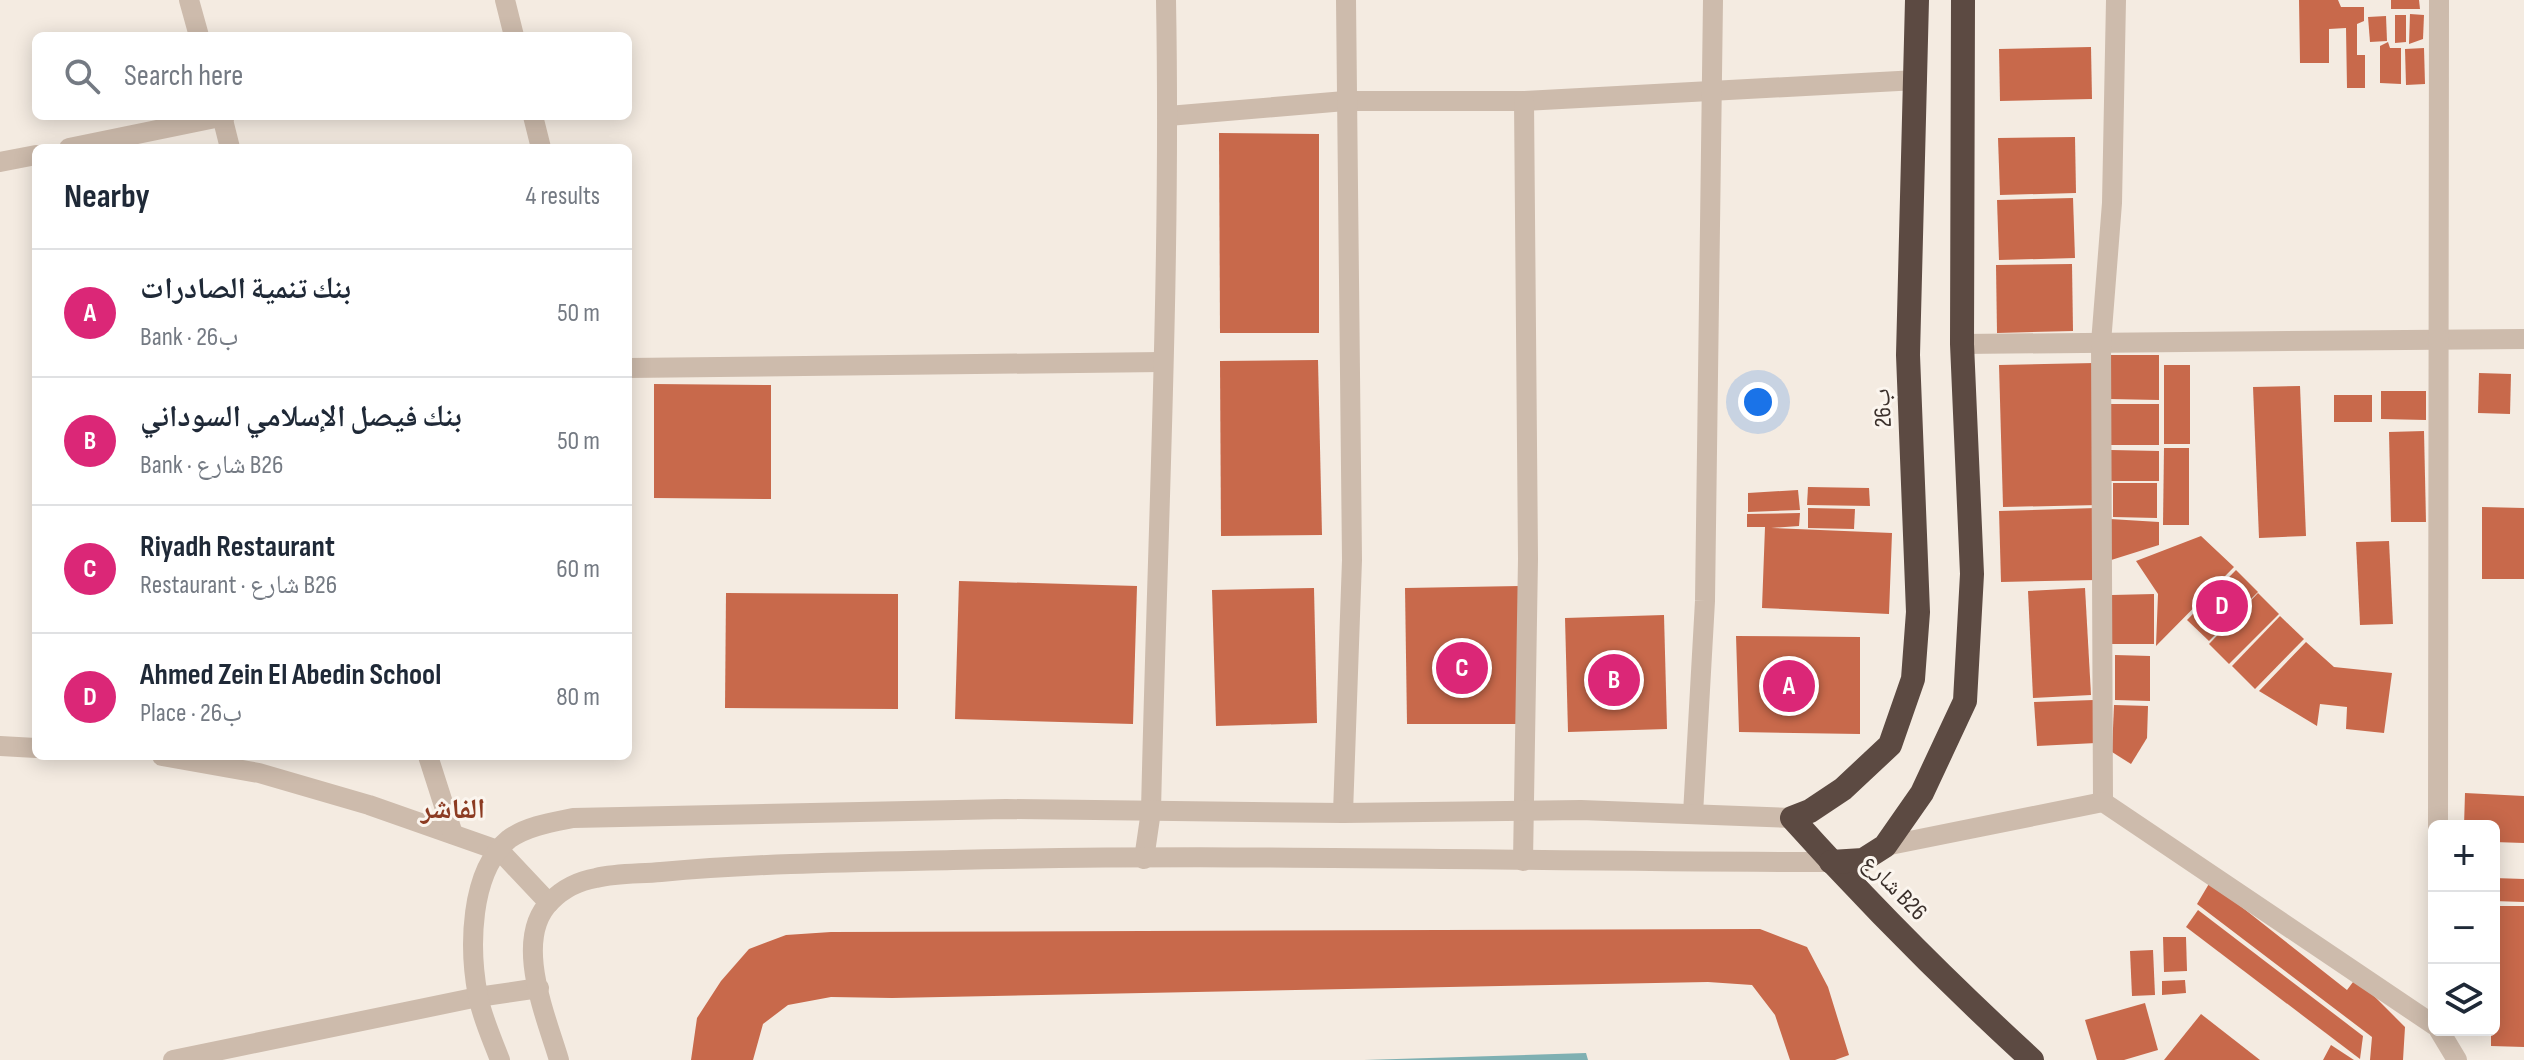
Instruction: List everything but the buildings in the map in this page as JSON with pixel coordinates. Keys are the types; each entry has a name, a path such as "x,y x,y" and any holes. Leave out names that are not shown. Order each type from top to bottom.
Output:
{"highway":[{"name":"26ب","path":"1792,818 1810,811 1843,789 1890,745 1913,679 1918,612 1908,355 1917,0"},
{"path":"1831,862 1863,860 1885,846 1922,793 1965,701 1972,574 1962,344 1963,0"},
{"name":"شارع B26","path":"1792,818 1961,994 2032,1060"}],"street":[{"path":"189,0 198,32"},
{"path":"505,0 513,32"},
{"path":"1144,859 1151,811 1168,116 1166,0"},
{"path":"1343,813 1352,560 1346,0"},
{"path":"1693,814 1706,571 1713,0"},
{"path":"2103,802 2101,343 2112,203 2116,0"},
{"path":"2438,820 2439,0"},
{"path":"1168,116 1345,101 1524,101 1917,80"},
{"path":"1523,861 1528,543 1524,101"},
{"path":"88,144 204,120"},
{"path":"224,120 229,144"},
{"path":"534,120 540,144"},
{"path":"0,162 32,156"},
{"path":"1962,344 2524,339"},
{"path":"632,368 1162,362"},
{"path":"0,746 32,748"},
{"path":"185,760 259,773 369,805 500,851 549,903"},
{"path":"429,760 453,834"},
{"path":"1885,846 2103,802 2428,1021"},
{"path":"500,1060 478,997 473,934 483,872 510,839 541,825 586,817 679,818 1006,809 1343,813 1526,810 1792,818"},
{"path":"559,1060 533,962 532,935 549,903 571,885 594,878 726,865 979,859 1831,862"},
{"path":"173,1060 478,997 539,988"},
{"path":"2443,1036 2457,1060"}],"water":[{"path":"1586,1053 1588,1060 1364,1060"}],"place":[{"name":"Ahmed Zein El Abedin School","path":"2222,606"},
{"name":"Riyadh Restaurant","path":"1462,668"},
{"name":"بنك فيصل الإسلامي السوداني","path":"1614,680"},
{"name":"بنك تنمية الصادرات","path":"1789,686"}],"district":[{"name":"الفاشر","path":"453,808"}]}
